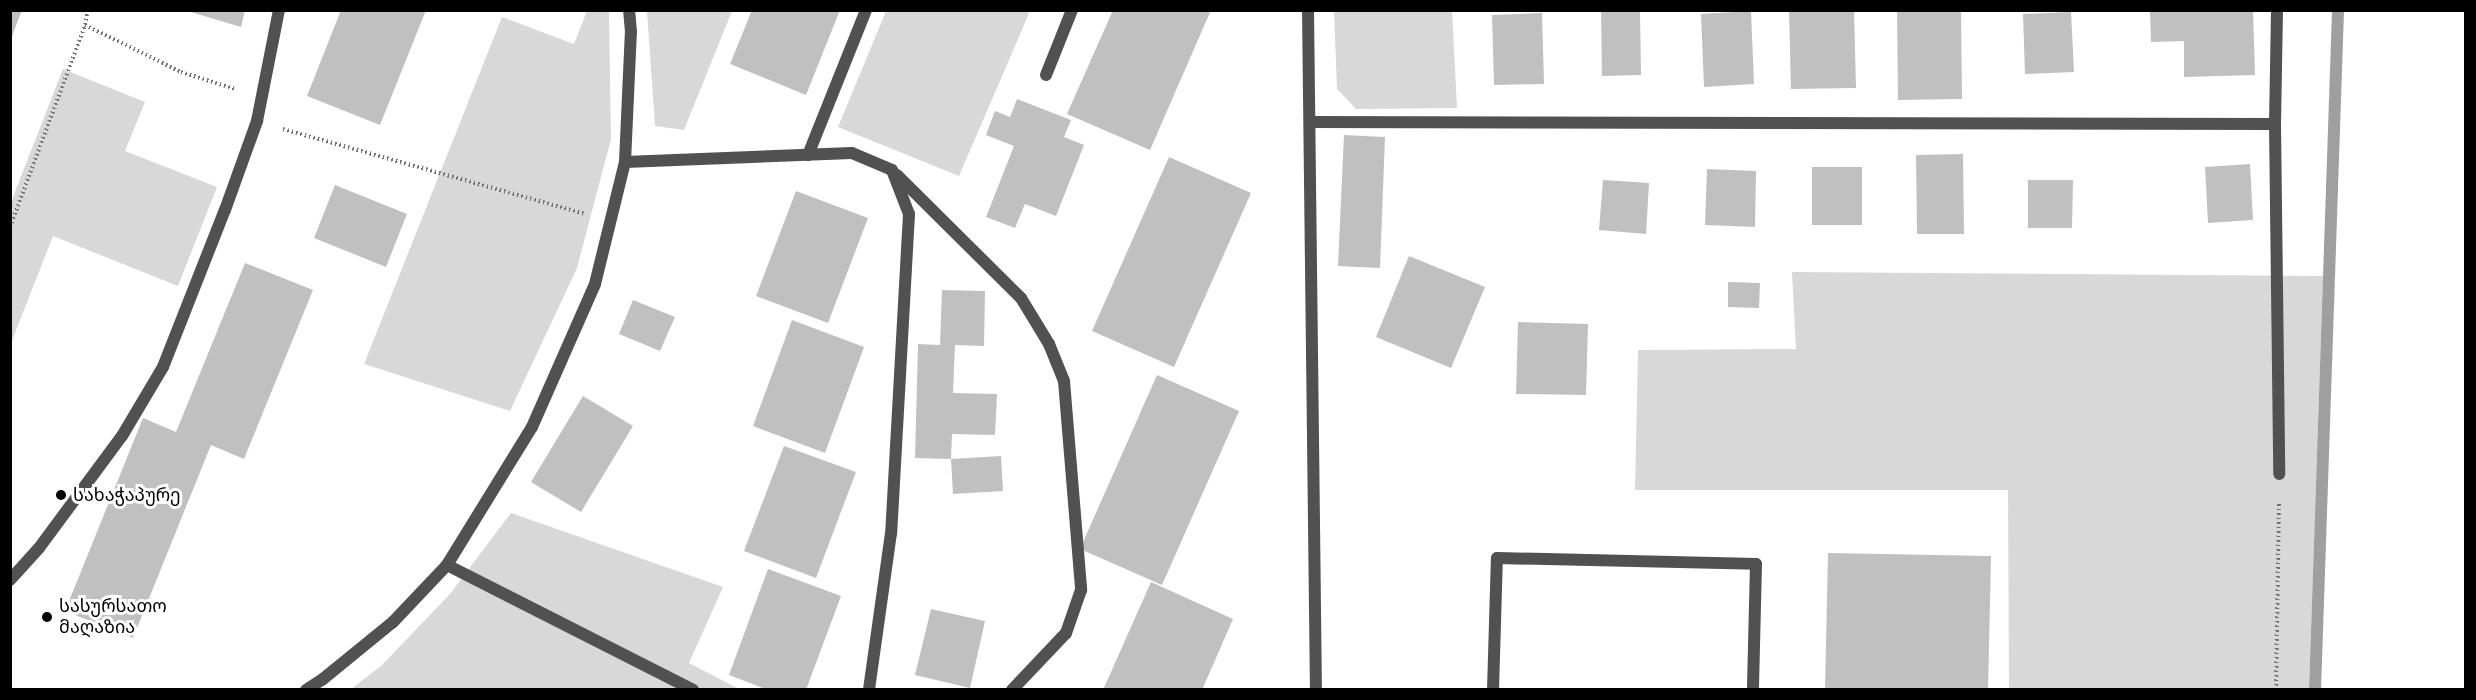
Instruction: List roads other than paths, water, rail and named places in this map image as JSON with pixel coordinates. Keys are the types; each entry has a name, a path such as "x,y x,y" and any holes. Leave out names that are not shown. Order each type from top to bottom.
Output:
{"street":[{"path":"10,580 39,548 122,436 163,367 225,210 257,121 279,10"},
{"path":"306,690 323,679 393,622 447,565 532,427 595,284 625,162 631,32 629,10"},
{"path":"808,155 866,10"},
{"path":"1046,75 1072,10"},
{"path":"1308,10 1316,690"},
{"path":"2277,10 2275,124 2279,474"},
{"path":"1311,122 2275,124"},
{"path":"625,162 852,153 892,171 1021,298 1049,344 1064,381 1081,590 1066,633 1012,690"},
{"path":"869,690 891,533 909,214 892,171"},
{"path":"1493,690 1497,558 1756,564 1753,690"},
{"path":"447,565 695,689"}],"waterway":[{"path":"2315,690 2338,10"}],"place":[{"name":"სახაჭაპურე","path":"61,495"},
{"name":"სასურსათო მაღაზია","path":"47,617"}]}
